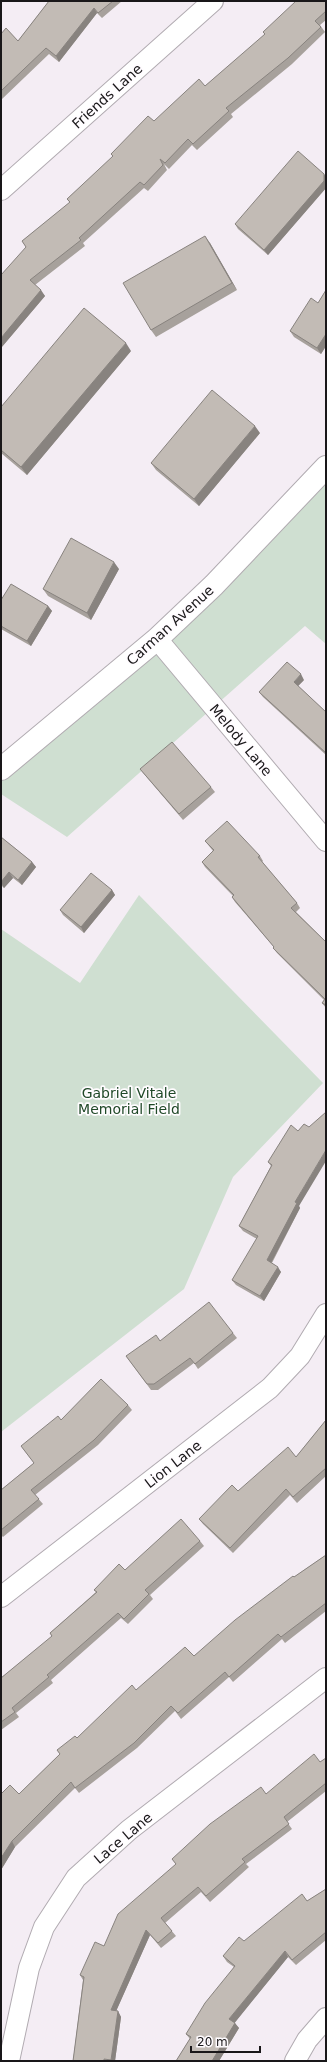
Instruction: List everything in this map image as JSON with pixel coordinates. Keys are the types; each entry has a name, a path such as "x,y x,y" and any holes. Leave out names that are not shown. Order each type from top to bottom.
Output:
{"main road":[{"name":"Carman Avenue","path":"1,769 157,639 214,585 326,467"}],"street":[{"name":"Friends Lane","path":"1,190 213,1"},
{"name":"Melody Lane","path":"157,639 326,841"},
{"name":"Lion Lane","path":"1,1597 270,1388 300,1356 326,1314"},
{"name":"Lace Lane","path":"10,2061 29,1968 34,1954 44,1927 76,1878 129,1830 326,1678"},
{"path":"295,2061 307,2040 326,2018"}],"green space":[{"path":"326,470 326,644 305,626 67,837 1,794 1,774"},
{"name":"Gabriel Vitale Memorial Field","path":"139,895 323,1083 233,1177 184,1289 1,1432 1,929 80,983"}],"building":[{"path":"49,1 113,1 98,13 94,8 56,56 46,48 1,91 1,34 6,28 18,41"},
{"path":"296,1 326,1 326,11 315,21 321,27 288,58 226,108 229,111 193,144 188,139 165,163 160,159 163,165 144,185 140,182 79,238 81,240 30,280 41,290 1,338 1,275 26,247 22,241 70,202 67,199 113,156 111,154 148,116 154,121 199,79 205,86 265,34 263,32"},
{"path":"298,151 324,174 324,181 264,250 235,224"},
{"path":"205,236 232,283 151,330 123,283"},
{"path":"326,290 326,334 317,348 290,331 311,298 318,303"},
{"path":"84,308 126,343 21,467 1,450 1,407"},
{"path":"212,390 255,426 194,499 151,463"},
{"path":"71,538 114,562 87,613 43,589"},
{"path":"11,584 48,606 27,641 1,626 1,600"},
{"path":"287,662 301,674 294,682 326,712 326,753 259,692"},
{"path":"172,742 211,787 179,814 140,769"},
{"path":"227,821 260,856 258,857 297,903 291,908 326,942 326,1005 322,1003 325,999 273,948 274,947 232,897 234,895 202,862 214,850 205,841"},
{"path":"1,837 32,862 18,880 9,872 1,882"},
{"path":"91,873 112,890 81,927 60,910"},
{"path":"326,1112 326,1150 295,1202 297,1203 267,1260 278,1267 260,1296 232,1280 258,1236 239,1226 272,1165 268,1162 291,1125 298,1131 304,1124 309,1127"},
{"path":"209,1302 233,1333 195,1364 190,1358 154,1384 147,1384 126,1356 156,1335 160,1341"},
{"path":"101,1379 128,1405 94,1440 31,1490 39,1499 1,1530 1,1490 34,1463 21,1446 58,1416 61,1420"},
{"path":"326,1420 326,1468 293,1497 286,1489 230,1548 199,1519 232,1485 238,1491 288,1447 296,1457"},
{"path":"181,1519 200,1541 145,1590 149,1594 124,1619 118,1613 47,1675 49,1677 12,1708 15,1712 1,1722 1,1678 52,1636 50,1633 97,1592 94,1590 119,1564 125,1570"},
{"path":"326,1555 326,1603 281,1637 278,1634 229,1677 225,1672 178,1713 171,1706 134,1743 75,1788 71,1782 12,1841 1,1858 1,1794 10,1785 19,1794 60,1754 57,1750 75,1736 77,1738 132,1685 136,1690 185,1647 194,1656 235,1620 293,1576 294,1577"},
{"path":"314,1754 320,1762 326,1758 326,1783 284,1817 289,1824 242,1859 245,1862 206,1896 198,1887 161,1918 172,1931 158,1943 146,1930 111,2010 118,2011 111,2060 73,2061 84,1977 80,1975 95,1942 104,1946 118,1914 176,1864 172,1859 210,1824 261,1787 266,1794"},
{"path":"326,1889 326,1932 292,1960 285,1951 229,2019 235,2023 212,2061 176,2061 191,2037 186,2034 205,2003 235,1966 223,1956 239,1937 244,1941 302,1894 307,1901"}]}
